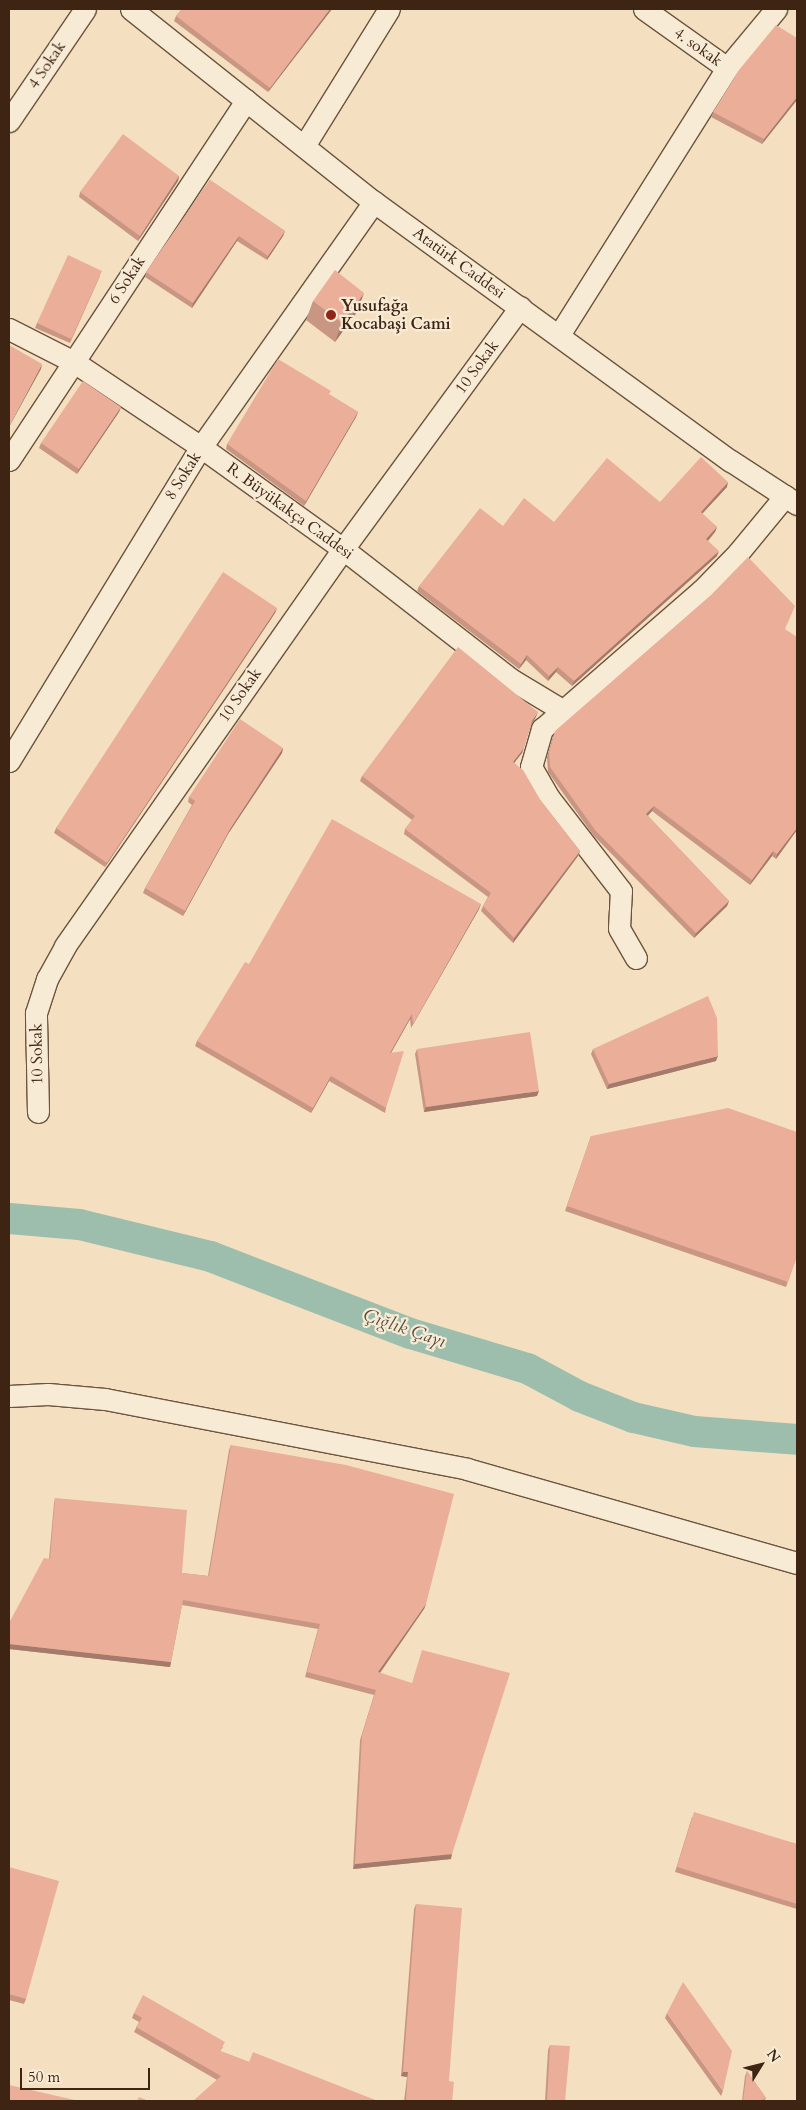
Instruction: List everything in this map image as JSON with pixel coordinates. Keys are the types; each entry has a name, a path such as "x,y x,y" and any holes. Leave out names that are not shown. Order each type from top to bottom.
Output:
{"street":[{"name":"4 Sokak","path":"9,120 85,9"},
{"name":"Atatürk Caddesi","path":"130,9 374,202 731,461 791,500"},
{"path":"304,146 389,9"},
{"name":"4. sokak","path":"644,9 727,68"},
{"path":"559,336 727,68 776,9"},
{"name":"6 Sokak","path":"9,460 246,100"},
{"name":"8 Sokak","path":"9,761 201,447 374,202"},
{"name":"10 Sokak","path":"38,1112 36,1013 47,979 65,946 343,549 520,307"},
{"name":"R. Büyükakça Caddesi","path":"9,328 74,362 201,447 343,549 512,680 562,710"},
{"path":"636,958 619,928 621,891 549,798 531,767 542,729 701,591 791,500"},
{"path":"9,1396 48,1394 105,1399 467,1469 797,1563"}],"building":[{"path":"182,9 330,9 270,88 176,16"},
{"path":"776,25 797,38 797,97 764,139 713,112 739,70"},
{"path":"123,134 179,176 140,236 80,192"},
{"path":"210,180 285,231 268,256 239,236 193,303 146,272"},
{"path":"68,255 102,271 71,339 37,323"},
{"path":"335,270 364,293 342,323 313,301"},
{"path":"9,345 42,364 9,426"},
{"path":"278,359 331,391 329,394 358,412 306,501 227,444"},
{"path":"83,381 121,407 79,469 41,443"},
{"path":"701,457 728,482 701,512 717,527 706,539 719,551 574,681 558,667 549,676 527,655 521,664 419,586 480,508 503,526 524,498 554,522 607,458 660,502"},
{"path":"748,557 795,606 785,629 797,637 797,828 777,854 773,851 752,880 654,806 646,814 729,901 696,933 595,830 550,767 549,752 555,731 711,595"},
{"path":"223,572 277,608 107,863 56,828"},
{"path":"458,647 538,712 532,721 524,748 513,762 523,770 541,801 580,851 514,938 483,906 491,893 405,829 415,816 362,776"},
{"path":"240,719 283,748 230,829 185,911 145,888 195,801 189,797"},
{"path":"332,819 481,904 413,1024 412,1014 390,1053 404,1051 386,1108 331,1076 313,1108 197,1041 245,962 249,964"},
{"path":"708,996 717,1018 718,1056 609,1084 593,1049"},
{"path":"530,1032 539,1091 426,1107 417,1049"},
{"path":"728,1108 797,1132 797,1256 788,1282 567,1206 591,1136"},
{"path":"231,1445 346,1465 454,1494 426,1604 378,1672 412,1683 422,1650 510,1673 452,1854 355,1864 362,1735 376,1690 307,1672 320,1624 183,1600 171,1662 9,1644 9,1623 44,1558 50,1559 55,1498 187,1510 182,1573 209,1576"},
{"path":"694,1812 797,1844 797,1904 677,1867"},
{"path":"9,1867 59,1881 26,1999 9,1994"},
{"path":"416,1904 462,1908 449,2081 454,2082 452,2101 406,2101 408,2072 403,2072"},
{"path":"683,1982 732,2051 723,2091 667,2013"},
{"path":"143,1995 225,2042 220,2051 249,2062 253,2052 378,2101 193,2101 221,2076 136,2027 142,2018 134,2013"},
{"path":"550,2045 570,2046 565,2101 547,2101"},
{"path":"747,2071 766,2098 760,2101 743,2101"},
{"path":"9,2085 79,2101 9,2101"},
{"path":"139,2097 149,2101 137,2101"}],"waterway":[{"name":"Çığlık Çayı","path":"9,1218 79,1224 210,1256 410,1333 527,1368 579,1396 633,1417 694,1431 797,1439"}],"place":[{"name":"Yusufağa Kocabaşi Cami","path":"331,315"}]}
